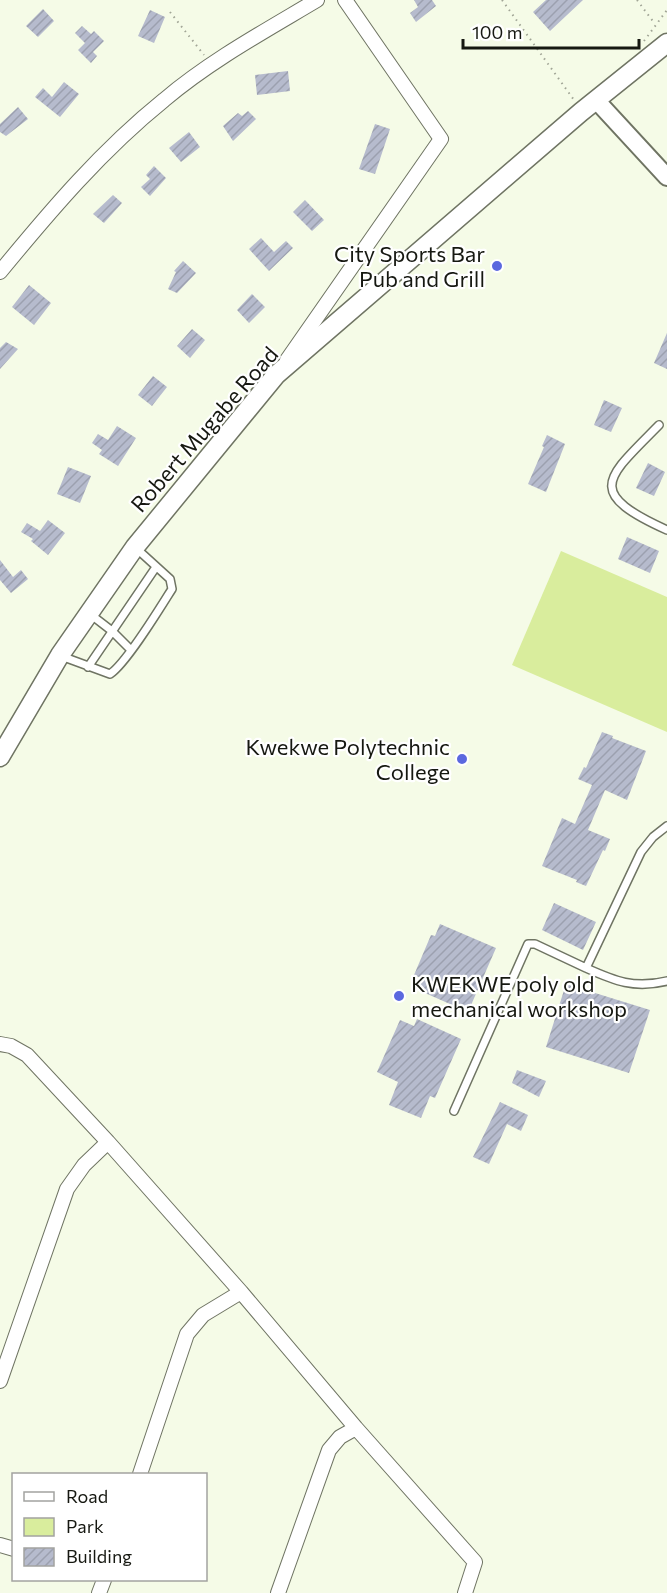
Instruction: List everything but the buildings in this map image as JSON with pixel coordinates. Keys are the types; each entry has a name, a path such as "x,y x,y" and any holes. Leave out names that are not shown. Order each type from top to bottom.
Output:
{"main road":[{"name":"Robert Mugabe Road","path":"0,757 60,655 135,547 276,375 581,112 667,43"}],"street":[{"path":"0,272 42,221 115,142 165,99 212,64 317,0"},
{"path":"276,375 441,139 345,0"},
{"path":"596,100 667,177"},
{"path":"0,1044 10,1046 27,1055 108,1142 475,1562 465,1593"},
{"path":"0,1381 67,1189 84,1165 108,1142"},
{"path":"140,1473 187,1334 202,1315 241,1292"},
{"path":"278,1593 329,1450 340,1437 356,1428"}],"lane":[{"path":"659,425 620,465 613,475 610,486 628,511 667,530"},
{"path":"60,655 110,674 116,671 131,650 172,589 170,579 135,547"},
{"path":"88,666 156,567"},
{"path":"88,613 112,631 131,650"},
{"path":"586,968 641,852 653,837 667,826"},
{"path":"454,1111 528,944 535,944 615,981 635,985 652,985 667,981"}],"path":[{"path":"502,0 581,112"},
{"path":"637,0 656,25"},
{"path":"170,12 212,64"}],"green space":[{"path":"561,551 667,597 667,732 512,665"}],"place":[{"name":"City Sports Bar Pub and Grill","path":"497,266"},
{"name":"Kwekwe Polytechnic College","path":"462,759"},
{"name":"KWEKWE poly old mechanical workshop","path":"399,996"}]}
